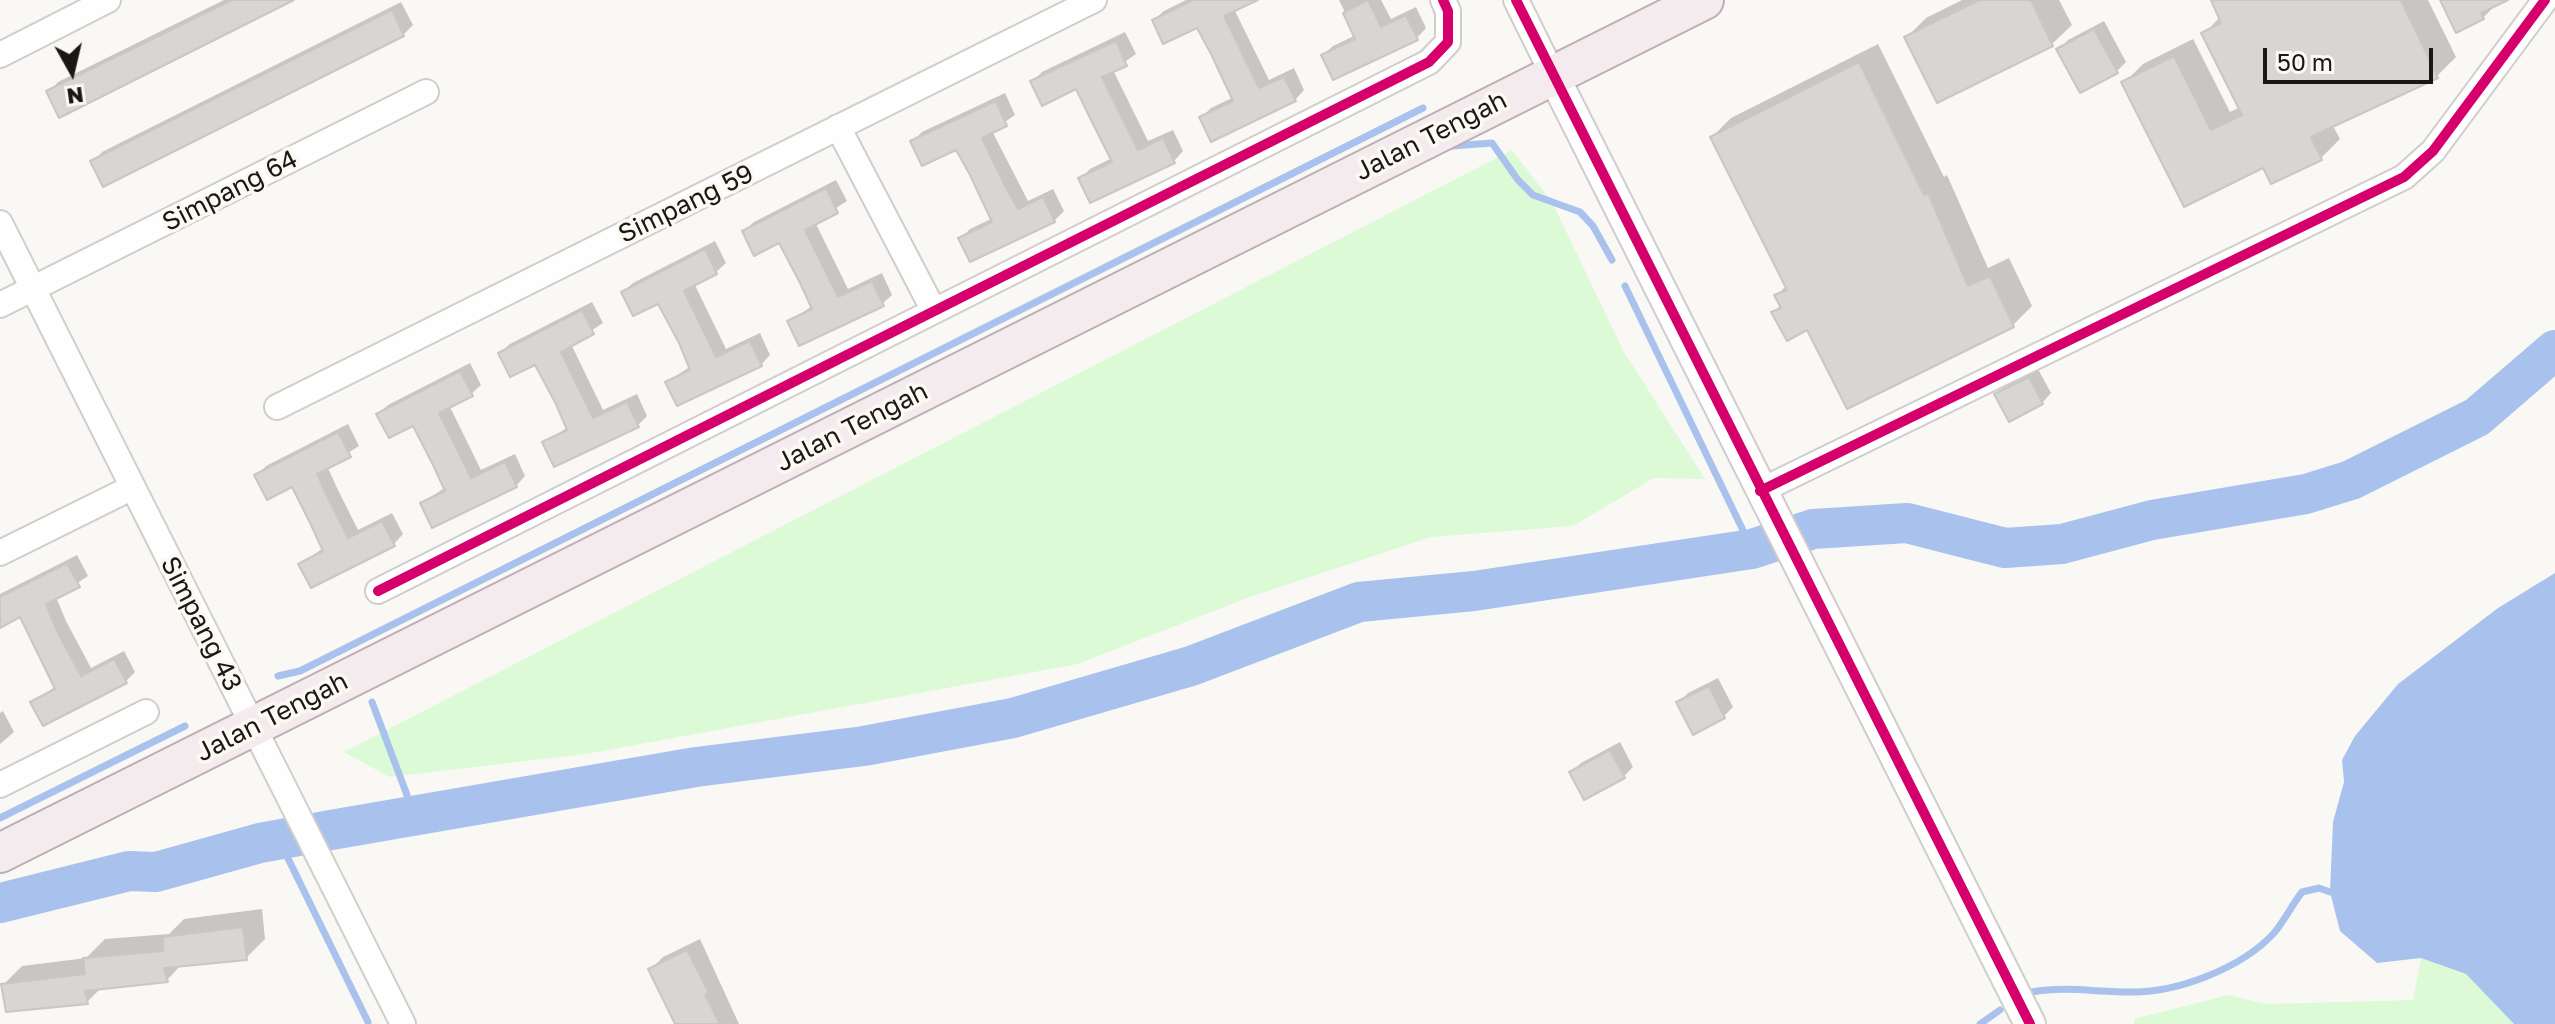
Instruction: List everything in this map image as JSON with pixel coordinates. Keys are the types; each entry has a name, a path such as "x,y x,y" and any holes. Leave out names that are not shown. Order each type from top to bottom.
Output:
{"main road":[{"name":"Jalan Tengah","path":"0,853 1704,0"}],"street":[{"path":"0,55 108,0"},
{"name":"Simpang 59","path":"277,407 1094,0"},
{"path":"378,591 1429,62 1448,42 1448,11 1443,0"},
{"path":"1516,0 2030,1024"},
{"path":"1766,503 2404,177 2433,151 2545,0"},
{"name":"Simpang 64","path":"0,305 426,92"},
{"path":"838,127 934,311"},
{"name":"Simpang 43","path":"0,223 403,1024"},
{"path":"0,553 133,487"},
{"path":"0,785 146,712"}],"green space":[{"path":"1512,150 1552,202 1624,352 1705,479 1654,478 1573,526 1431,537 1247,598 1078,664 586,754 389,777 344,752"},
{"path":"2421,958 2466,974 2514,1024 2134,1024 2134,1019 2228,995 2267,1004 2413,1000"}],"water":[{"path":"2555,573 2555,1024 2514,1024 2466,974 2421,958 2377,963 2340,931 2330,892 2333,822 2344,782 2342,760 2355,736 2398,684 2498,608"}],"building":[{"path":"232,0 294,0 59,118 46,91"},
{"path":"1193,0 1258,0 1224,16 1259,88 1284,77 1296,101 1211,142 1199,117 1233,101 1211,54 1197,28 1163,44 1152,20"},
{"path":"1368,0 1381,27 1406,15 1418,40 1333,80 1321,55 1355,39 1343,13"},
{"path":"1979,0 2031,0 2053,46 1937,103 1904,37"},
{"path":"2211,0 2401,0 2438,78 2311,137 2322,160 2271,184 2263,168 2184,207 2121,82 2174,56 2211,130 2242,115 2201,33 2221,23"},
{"path":"2440,0 2508,0 2481,13 2484,19 2456,33"},
{"path":"392,10 404,36 103,187 90,161"},
{"path":"2094,29 2118,73 2080,93 2056,49"},
{"path":"1116,41 1127,66 1102,77 1138,150 1163,138 1175,163 1090,203 1078,178 1112,162 1076,89 1042,106 1030,81"},
{"path":"1859,62 1924,195 1928,193 1968,286 1990,276 2014,327 1847,409 1807,330 1787,341 1771,312 1781,308 1774,295 1787,290 1710,137"},
{"path":"996,101 1007,126 982,138 1004,184 1018,209 1043,197 1055,222 970,262 958,238 992,222 970,175 956,150 922,166 910,141"},
{"path":"826,188 838,213 805,230 838,297 872,281 884,306 799,346 787,321 812,309 800,283 779,243 754,256 742,231"},
{"path":"705,249 717,274 684,291 716,357 750,341 762,366 677,406 665,382 690,370 679,343 658,304 633,316 621,292"},
{"path":"582,310 594,334 561,352 573,377 593,418 627,402 639,427 554,467 542,442 567,430 556,404 535,365 510,377 498,353"},
{"path":"460,371 473,396 439,413 471,478 505,462 517,487 432,528 420,503 445,491 433,465 413,426 389,438 376,414"},
{"path":"2029,377 2043,404 2009,422 1994,394"},
{"path":"338,432 351,457 317,474 348,538 382,521 395,546 311,588 298,564 323,551 292,487 267,500 254,475"},
{"path":"67,563 80,587 46,604 57,631 81,676 114,659 127,683 43,726 30,702 55,689 20,617 0,628 0,597"},
{"path":"1709,686 1725,718 1693,735 1676,702"},
{"path":"1610,750 1625,778 1584,800 1569,772"},
{"path":"243,927 247,960 164,968 168,982 85,991 88,1004 6,1012 1,984 85,974 83,958 163,951 163,937"},
{"path":"687,950 709,993 705,995 720,1024 675,1024 648,969"}],"waterway":[{"path":"278,676 300,671 1423,108"},
{"path":"1452,146 1492,143 1518,180 1533,195 1580,212 1593,226 1612,260"},
{"path":"1625,286 1752,549"},
{"path":"0,903 129,871 156,872 260,843 331,830 696,767 864,746 1013,718 1191,666 1359,602 1474,591 1752,549 1813,529 1907,523 2005,548 2062,544 2152,520 2306,494 2351,480 2477,417 2555,350"},
{"path":"372,702 407,795 410,818"},
{"path":"0,818 185,726"},
{"path":"279,840 368,1022"},
{"path":"2032,992 2069,989 2148,991 2188,983 2227,967 2261,946 2278,928 2302,892 2319,888 2330,892"},
{"path":"1980,1024 2000,1010"}],"cycle path":[{"path":"378,591 1429,62 1448,42 1448,11 1443,0"},
{"path":"1516,0 2030,1024"},
{"path":"1760,491 2404,177 2433,151 2545,0"}]}
